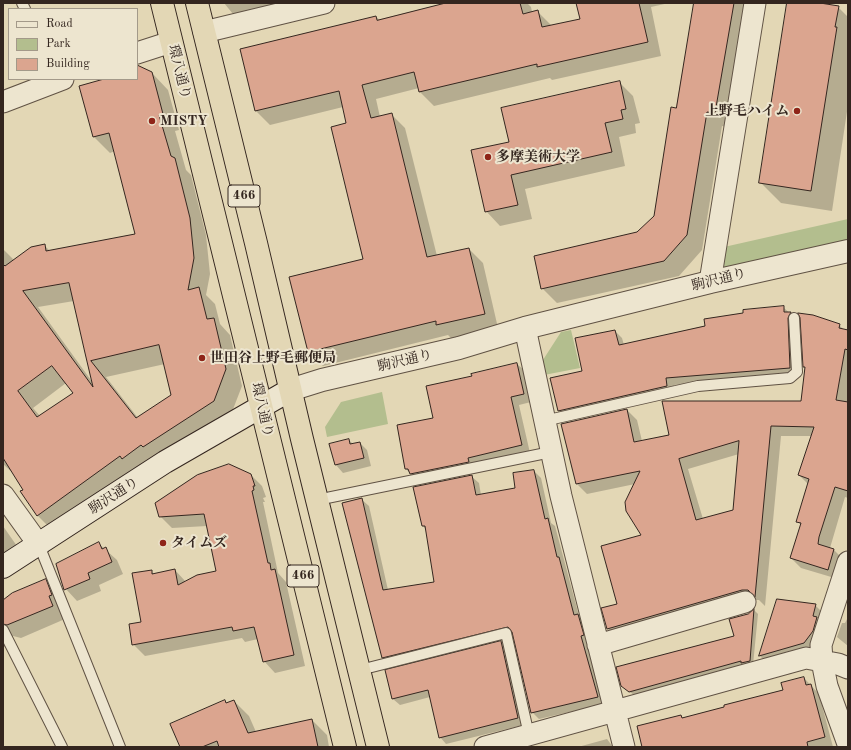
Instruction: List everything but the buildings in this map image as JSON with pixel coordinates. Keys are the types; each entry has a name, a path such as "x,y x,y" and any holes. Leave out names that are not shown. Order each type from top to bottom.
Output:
{"highway":[{"name":"環八通り","path":"162,3 345,747"},
{"name":"466","path":"197,3 378,747"}],"street":[{"path":"204,32 324,3"},
{"path":"710,282 755,3"},
{"path":"138,53 171,42"},
{"path":"3,102 56,80"},
{"name":"駒沢通り","path":"3,567 165,462 290,390 322,380 459,348 525,328 710,282 848,251"},
{"path":"525,328 551,452 624,747"},
{"path":"3,495 38,545"},
{"path":"848,562 821,645 822,661 827,686 848,744"},
{"path":"598,645 745,602"},
{"path":"494,746 528,735 616,712 806,658 838,664 848,668"}],"lane":[{"path":"544,422 698,386 790,378 797,372 794,318"},
{"path":"317,500 551,452"},
{"path":"38,545 120,747"},
{"path":"3,630 62,747"},
{"path":"360,670 506,633 528,735"}],"green space":[{"path":"848,219 848,242 720,272 724,247"},
{"path":"571,330 580,368 544,375 541,363 561,332"},
{"path":"382,392 388,424 327,437 325,427 341,402"}],"place":[{"name":"上野毛ハイム","path":"797,111"},
{"name":"MISTY","path":"152,121"},
{"name":"多摩美術大学","path":"488,157"},
{"name":"世田谷上野毛郵便局","path":"202,358"},
{"name":"タイムズ","path":"163,543"}]}
